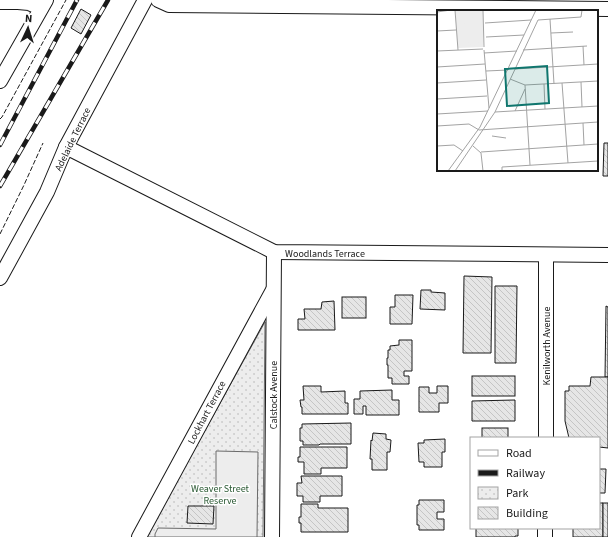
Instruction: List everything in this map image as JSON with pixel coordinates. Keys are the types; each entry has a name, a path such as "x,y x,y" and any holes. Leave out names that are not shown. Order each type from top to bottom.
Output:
{"street":[{"name":"Adelaide Terrace","path":"0,278 48,192 66,147 145,0"},
{"path":"158,0 169,5 608,9"},
{"path":"0,2 44,4 0,81"},
{"name":"Woodlands Terrace","path":"66,147 274,252 608,255"},
{"name":"Calstock Avenue","path":"272,537 274,252"},
{"name":"Kenilworth Avenue","path":"546,255 546,437"},
{"name":"Lockhart Terrace","path":"139,537 274,288"}],"green space":[{"name":"Weaver Street Reserve","path":"265,322 263,537 146,537"}],"shaded area":[{"path":"216,451 258,452 257,537 155,537 158,528 216,529"}],"building":[{"path":"81,9 91,15 81,34 71,28"},
{"path":"604,143 608,143 608,176 603,176"},
{"path":"464,276 492,277 491,353 463,353"},
{"path":"495,286 517,286 516,363 495,363"},
{"path":"421,290 431,290 431,292 445,293 445,310 420,309"},
{"path":"395,295 413,295 412,324 390,324 390,307 395,307"},
{"path":"342,297 366,297 366,318 342,318"},
{"path":"334,301 335,330 298,330 298,319 305,319 304,309 321,309 322,302"},
{"path":"606,306 608,307 608,377 605,377"},
{"path":"399,340 412,340 412,371 404,371 404,376 409,376 409,384 392,384 392,378 388,378 388,350 390,350 390,346 399,345"},
{"path":"472,376 515,376 515,396 472,396"},
{"path":"591,377 608,377 608,448 600,447 600,437 569,437 565,421 565,391 569,391 569,386 590,386"},
{"path":"303,386 321,386 321,392 345,391 345,403 348,403 348,414 302,414 300,400 304,400"},
{"path":"437,386 448,386 448,403 439,403 439,412 419,412 419,387 429,387 429,393 437,393"},
{"path":"392,390 392,400 399,400 399,415 366,415 366,406 363,406 363,414 354,414 354,399 360,399 360,391"},
{"path":"515,400 515,421 472,421 472,401"},
{"path":"351,423 351,444 303,445 303,441 300,441 300,428 302,428 302,424"},
{"path":"482,428 508,428 508,437 482,437"},
{"path":"373,433 386,434 386,439 391,440 390,452 387,452 387,470 372,470 372,459 370,459"},
{"path":"445,439 445,452 442,452 442,467 424,467 424,462 419,462 418,443 424,443 424,440"},
{"path":"300,447 347,447 347,468 321,468 321,474 304,474 304,462 298,462 298,457 300,457"},
{"path":"600,469 606,469 605,493 600,493"},
{"path":"301,476 342,476 342,496 320,496 320,502 303,502 303,496 297,496 297,483 302,483"},
{"path":"419,500 444,500 444,512 437,512 437,519 444,519 444,530 419,530 419,525 417,525 417,505 419,505"},
{"path":"600,503 603,503 603,537 573,537 573,529 600,529"},
{"path":"603,503 608,503 608,537 603,537"},
{"path":"301,504 318,504 318,508 348,508 348,532 301,532 299,517 301,517"},
{"path":"188,506 214,506 213,524 187,523"},
{"path":"476,529 518,529 518,536 515,537 476,537"}],"railway":[{"path":"0,145 77,0"},
{"path":"0,186 108,0"}],"fence":[{"path":"0,119 66,0"},
{"path":"0,234 43,143"}]}
